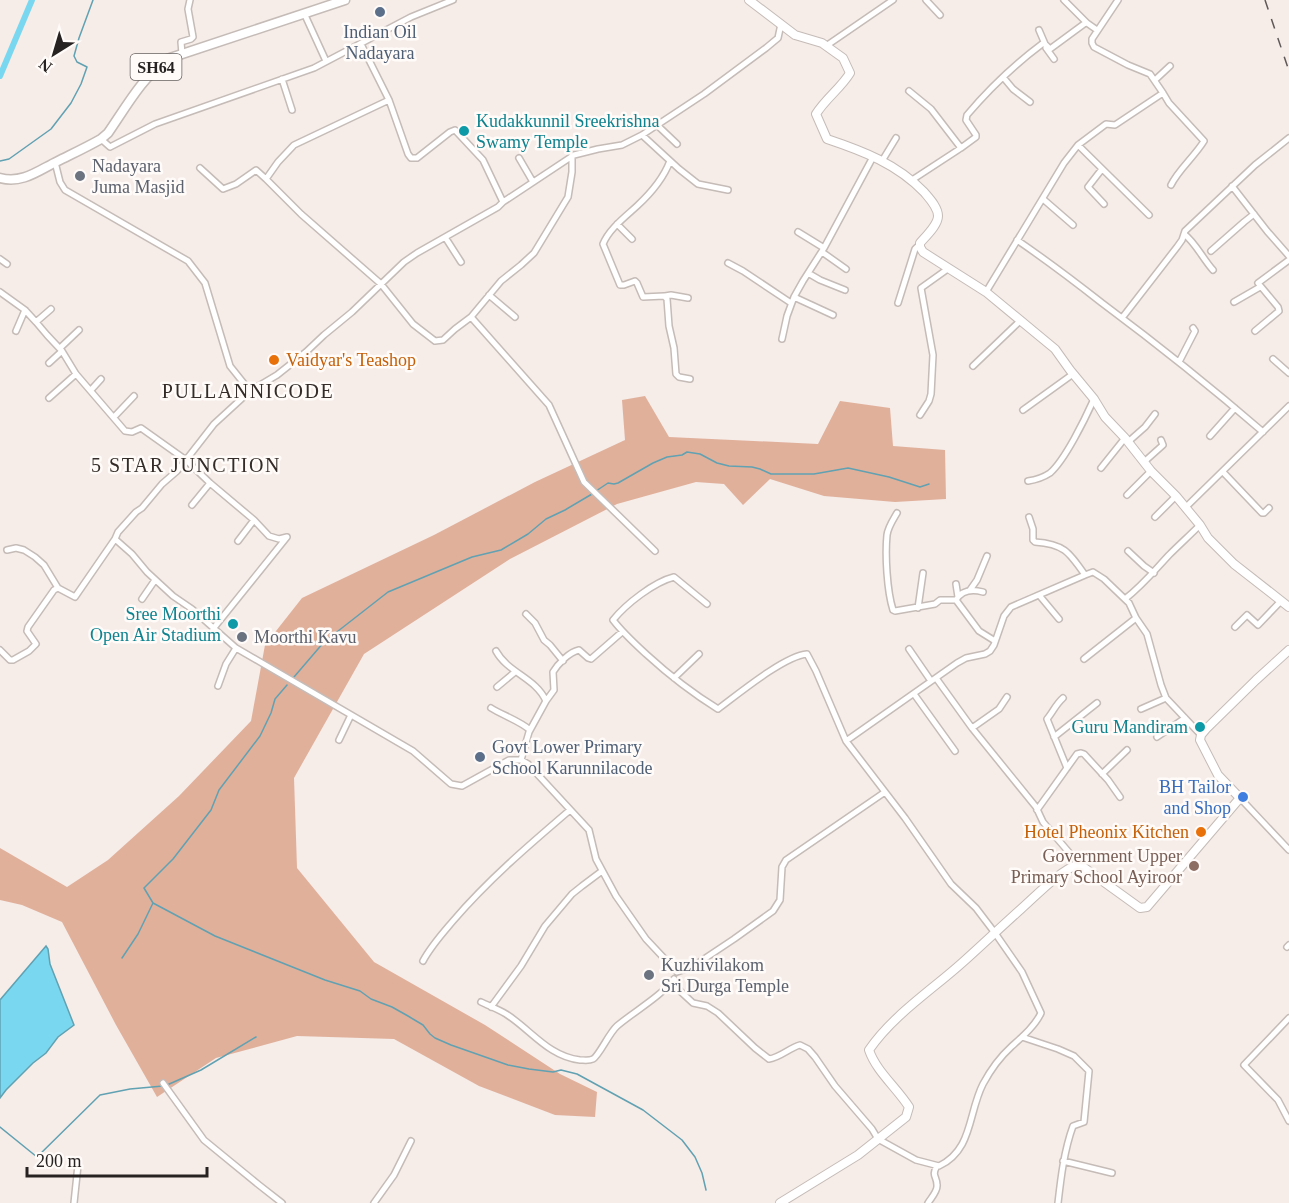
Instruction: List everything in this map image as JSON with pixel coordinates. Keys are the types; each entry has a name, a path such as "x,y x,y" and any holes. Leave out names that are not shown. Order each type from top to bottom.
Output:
{"main road":[{"name":"SH64","path":"0,178 17,179 32,175 101,139 108,133 146,78 167,59 345,0"},
{"path":"749,0 795,35 822,43 843,58 850,73 844,83 821,105 816,114 827,139 856,149 897,169 912,180 929,198 938,213 936,222 920,243 923,252 986,292 1055,349 1094,399 1105,417 1151,471 1176,496 1208,538 1234,564 1289,607"},
{"path":"780,1203 858,1155 906,1117 909,1107 873,1061 869,1050 912,1005 1046,886 1070,867 1080,864 1140,908 1147,907 1240,798 1218,775 1200,740 1201,735 1289,650"}],"street":[{"path":"182,54 181,42 193,37 188,9 190,0"},
{"path":"101,139 110,147 155,124 314,68 411,17 453,0"},
{"path":"826,46 893,0"},
{"path":"926,0 940,15"},
{"path":"1064,0 1097,30"},
{"path":"1118,0 1092,39 1094,47 1150,75 1169,103 1204,141 1171,185"},
{"path":"304,13 326,61"},
{"path":"1044,44 1050,49 1087,23"},
{"path":"7,550 16,548 36,557 44,565 58,588 75,597 118,532 177,471 214,424 250,391 285,369 352,312 404,262 498,207 572,156 622,145 642,135 731,75 766,48 778,38 781,24"},
{"path":"1039,30 1044,44 1054,59"},
{"path":"361,44 389,100 411,158 417,158 455,130 483,159 503,202"},
{"path":"912,180 976,137 966,120 967,115 1003,77 1032,51 1044,44"},
{"path":"1155,81 1170,66"},
{"path":"1003,77 1013,89 1030,102"},
{"path":"282,79 292,110"},
{"path":"909,91 931,109 961,148"},
{"path":"986,292 1064,163 1078,145 1106,124 1115,125 1163,93"},
{"path":"266,179 294,145 389,100"},
{"path":"657,125 677,144"},
{"path":"642,135 698,184 728,190"},
{"path":"882,161 896,138"},
{"path":"1122,318 1177,247 1185,231 1255,165 1289,138"},
{"path":"1078,145 1149,215"},
{"path":"200,168 223,189 236,184 256,170 301,214 381,284 413,324 435,341 443,340 471,316 501,281 534,253 568,197 572,156"},
{"path":"782,339 793,300 873,157"},
{"path":"519,158 533,182"},
{"path":"670,161 667,170 653,188 617,224 605,238 603,244 619,282 624,285 635,281 643,297 671,295 688,298"},
{"path":"55,162 60,182 65,190 188,261 205,283 230,366 250,391"},
{"path":"1102,169 1088,186 1104,204"},
{"path":"1232,186 1289,258 1258,284 1279,310 1255,331"},
{"path":"1043,199 1073,225"},
{"path":"1211,251 1254,214"},
{"path":"617,224 632,239"},
{"path":"798,232 846,269"},
{"path":"1184,234 1213,270"},
{"path":"445,237 461,262"},
{"path":"1017,240 1179,362 1263,432"},
{"path":"897,303 915,249 920,247"},
{"path":"0,259 7,264"},
{"path":"728,263 793,300 832,315"},
{"path":"920,415 931,394 933,355 921,288 949,268"},
{"path":"808,273 845,290"},
{"path":"1234,302 1260,287"},
{"path":"0,292 25,310 61,349 76,374 125,431 132,432 141,428 186,460 269,536 275,539 287,537 213,629"},
{"path":"489,295 515,317"},
{"path":"665,296 676,374 679,377 690,379"},
{"path":"36,322 51,309"},
{"path":"16,331 25,310"},
{"path":"471,316 549,405 584,482 655,551"},
{"path":"974,366 1021,320"},
{"path":"1179,362 1195,331 1193,328"},
{"path":"49,363 80,330"},
{"path":"1272,359 1289,373"},
{"path":"50,398 76,374"},
{"path":"1023,410 1073,374"},
{"path":"91,390 101,379"},
{"path":"114,417 134,396"},
{"path":"1028,481 1048,474 1056,466 1085,419 1094,399"},
{"path":"1210,435 1235,408"},
{"path":"1185,508 1288,409"},
{"path":"1101,468 1126,440 1145,427 1155,414"},
{"path":"1144,462 1163,445 1161,440"},
{"path":"1126,495 1151,471"},
{"path":"1223,472 1262,513 1269,508"},
{"path":"192,506 210,483"},
{"path":"1155,517 1176,496"},
{"path":"897,513 887,534 886,562 893,611 936,604 940,600 957,598 970,590 983,592"},
{"path":"1029,517 1033,529 1033,540 1058,545 1071,555 1085,574"},
{"path":"238,541 254,520"},
{"path":"1125,598 1154,573 1200,525"},
{"path":"115,539 155,580 236,648 413,751 451,784 462,786 509,760 521,760 528,765 589,831 596,859 616,896 646,939 677,972"},
{"path":"1128,550 1154,573"},
{"path":"970,590 987,556"},
{"path":"846,741 966,658 989,652 1004,616 1011,607 1093,572 1104,579 1129,603 1147,634 1166,698 1201,735"},
{"path":"918,608 923,573"},
{"path":"674,980 680,991 693,1003 707,1006 718,1013 769,1059 801,1045 808,1049 878,1139 916,1160 937,1166 948,1162 962,1148 983,1084 999,1060 1022,1037 1041,1013 1022,972 995,933 976,908 951,884 905,818 846,741 807,654 758,679 718,709 674,678 622,632 613,620 630,603 665,580 674,578 707,604"},
{"path":"142,599 155,580"},
{"path":"956,584 957,598 979,631 995,641"},
{"path":"0,650 10,660 13,660 36,644 27,631 28,627 54,590 58,588"},
{"path":"1039,595 1059,620"},
{"path":"1235,627 1247,615 1258,625 1281,601"},
{"path":"526,614 535,622 544,640 563,661"},
{"path":"1084,659 1136,618"},
{"path":"521,760 530,730 554,690 553,672 575,650 591,658 622,632"},
{"path":"218,686 226,664 236,648"},
{"path":"909,649 1037,810 1043,822 1080,864"},
{"path":"496,651 514,672 527,678 546,701"},
{"path":"674,678 699,654"},
{"path":"497,687 514,672"},
{"path":"914,694 955,752"},
{"path":"972,728 999,709 1007,698"},
{"path":"1063,698 1056,704 1047,719 1067,768"},
{"path":"1140,709 1166,698"},
{"path":"1054,737 1097,703"},
{"path":"491,708 530,730"},
{"path":"339,740 351,715"},
{"path":"1157,736 1185,718"},
{"path":"1102,774 1126,750"},
{"path":"1037,810 1077,754 1081,753 1108,780 1120,797"},
{"path":"677,972 692,967 772,911 780,900 782,867 786,860 885,792"},
{"path":"1240,798 1289,850"},
{"path":"423,961 430,948 492,879 570,810"},
{"path":"491,1007 521,966 545,926 572,894 602,872"},
{"path":"481,1002 506,1014 554,1052 574,1059 594,1059 599,1055 603,1044 615,1028 674,980 677,972"},
{"path":"1289,1018 1244,1065 1278,1100 1289,1121"},
{"path":"1022,1037 1074,1056 1089,1071 1084,1122 1072,1126 1058,1203"},
{"path":"163,1083 204,1140 282,1203"},
{"path":"374,1203 394,1175 411,1141"},
{"path":"1064,1161 1112,1173"},
{"path":"74,1203 78,1165"},
{"path":"928,1203 937,1188 934,1171 937,1166"}],"shaded area":[{"path":"645,396 669,437 818,444 840,401 890,408 893,446 945,450 946,499 895,502 824,496 770,479 743,505 724,484 696,482 617,504 510,559 364,654 294,778 297,868 374,962 485,1025 560,1074 597,1092 595,1117 555,1115 479,1086 394,1039 297,1036 216,1058 157,1097 62,922 22,905 0,900 0,848 67,887 108,860 179,796 251,721 265,645 302,598 434,535 535,482 625,440 622,400"}],"water":[{"path":"46,946 50,964 74,1025 58,1037 46,1053 33,1063 0,1098 0,1000"}],"waterway":[{"path":"0,76 32,0"},
{"path":"0,161 9,159 51,129 71,103 87,67 77,62 74,56 93,0"},
{"path":"596,491 608,483 618,483 653,463 687,452 700,454 717,463 752,467 771,474 814,474 848,468 920,487 929,484"},
{"path":"294,677 324,642 388,592 472,557 501,550 528,534 546,519 592,494"},
{"path":"122,958 138,934 153,903 144,888 173,859 211,810 219,790 260,736 275,699 287,685"},
{"path":"153,903 215,936 325,980 360,991 371,999 408,1016 423,1025 435,1038 451,1045 508,1065 553,1072 561,1070 577,1074 643,1110 682,1140 695,1157 706,1190"},
{"path":"167,1085 201,1070 256,1037"},
{"path":"0,1127 37,1157 100,1095 163,1086"}],"railway":[{"path":"1265,0 1289,71"}],"place":[{"name":"Indian Oil Nadayara","path":"380,12"},
{"name":"Kudakkunnil Sreekrishna Swamy Temple","path":"464,131"},
{"name":"Nadayara Juma Masjid","path":"80,176"},
{"name":"Vaidyar's Teashop","path":"274,360"},
{"name":"Sree Moorthi Open Air Stadium","path":"233,624"},
{"name":"Moorthi Kavu","path":"242,637"},
{"name":"Guru Mandiram","path":"1200,727"},
{"name":"Govt Lower Primary School Karunnilacode","path":"480,757"},
{"name":"BH Tailor and Shop","path":"1243,797"},
{"name":"Hotel Pheonix Kitchen","path":"1201,832"},
{"name":"Government Upper Primary School Ayiroor","path":"1194,866"},
{"name":"Kuzhivilakom Sri Durga Temple","path":"649,975"}],"district":[{"name":"PULLANNICODE","path":"248,391"},
{"name":"5 STAR JUNCTION","path":"186,465"}]}
